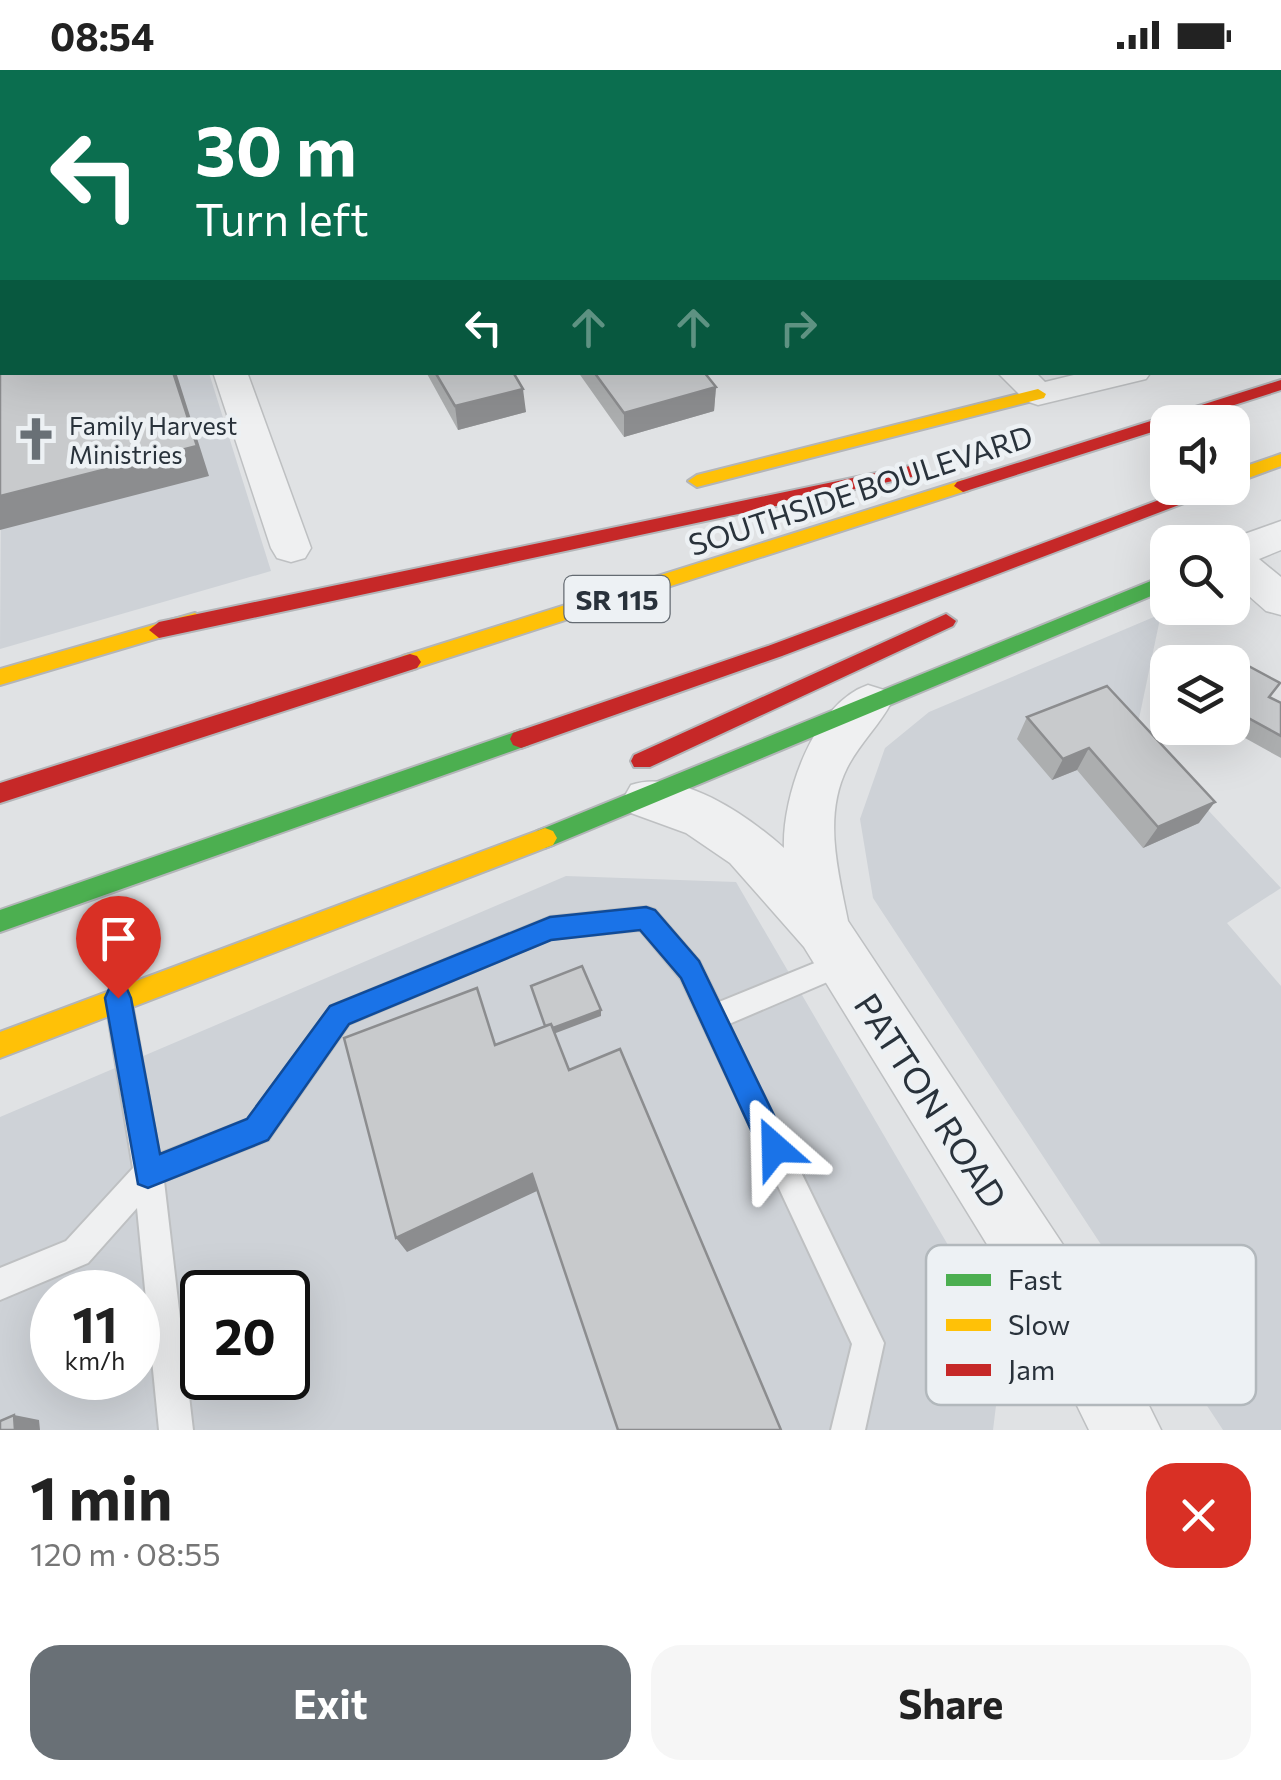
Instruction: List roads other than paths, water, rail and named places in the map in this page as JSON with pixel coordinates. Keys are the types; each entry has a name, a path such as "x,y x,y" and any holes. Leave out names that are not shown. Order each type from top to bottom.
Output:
{"highway":[{"path":"675,486 1026,383"},
{"name":"SOUTHSIDE BOULEVARD","path":"0,793 1281,385"},
{"path":"970,458 1232,401"},
{"path":"1250,471 1281,460"},
{"path":"159,630 933,466"},
{"path":"0,922 756,658 1158,505"},
{"path":"1008,588 1165,505"},
{"path":"0,676 463,542"},
{"path":"0,1045 632,786 868,702 1150,588"},
{"path":"632,786 973,607"},
{"path":"170,978 456,846"}],"street":[{"path":"231,375 292,548"},
{"path":"1026,383 1105,375"},
{"path":"1250,548 1281,535"},
{"path":"1250,572 1281,600"},
{"path":"834,946 808,858 808,810 827,754 868,702"},
{"name":"PATTON ROAD","path":"632,786 723,827 788,884 834,946 1025,1245"},
{"name":"PATTON ROAD","path":"1114,1405 1126,1430"}],"lane":[{"path":"0,1284 77,1252 148,1173 258,1130 340,1015 550,928 646,918 690,970 868,1344 848,1430"},
{"path":"712,1018 834,946"},
{"path":"118,998 148,1173 176,1430"}],"place":[{"name":"Family Harvest Ministries","path":"36,439"}]}
